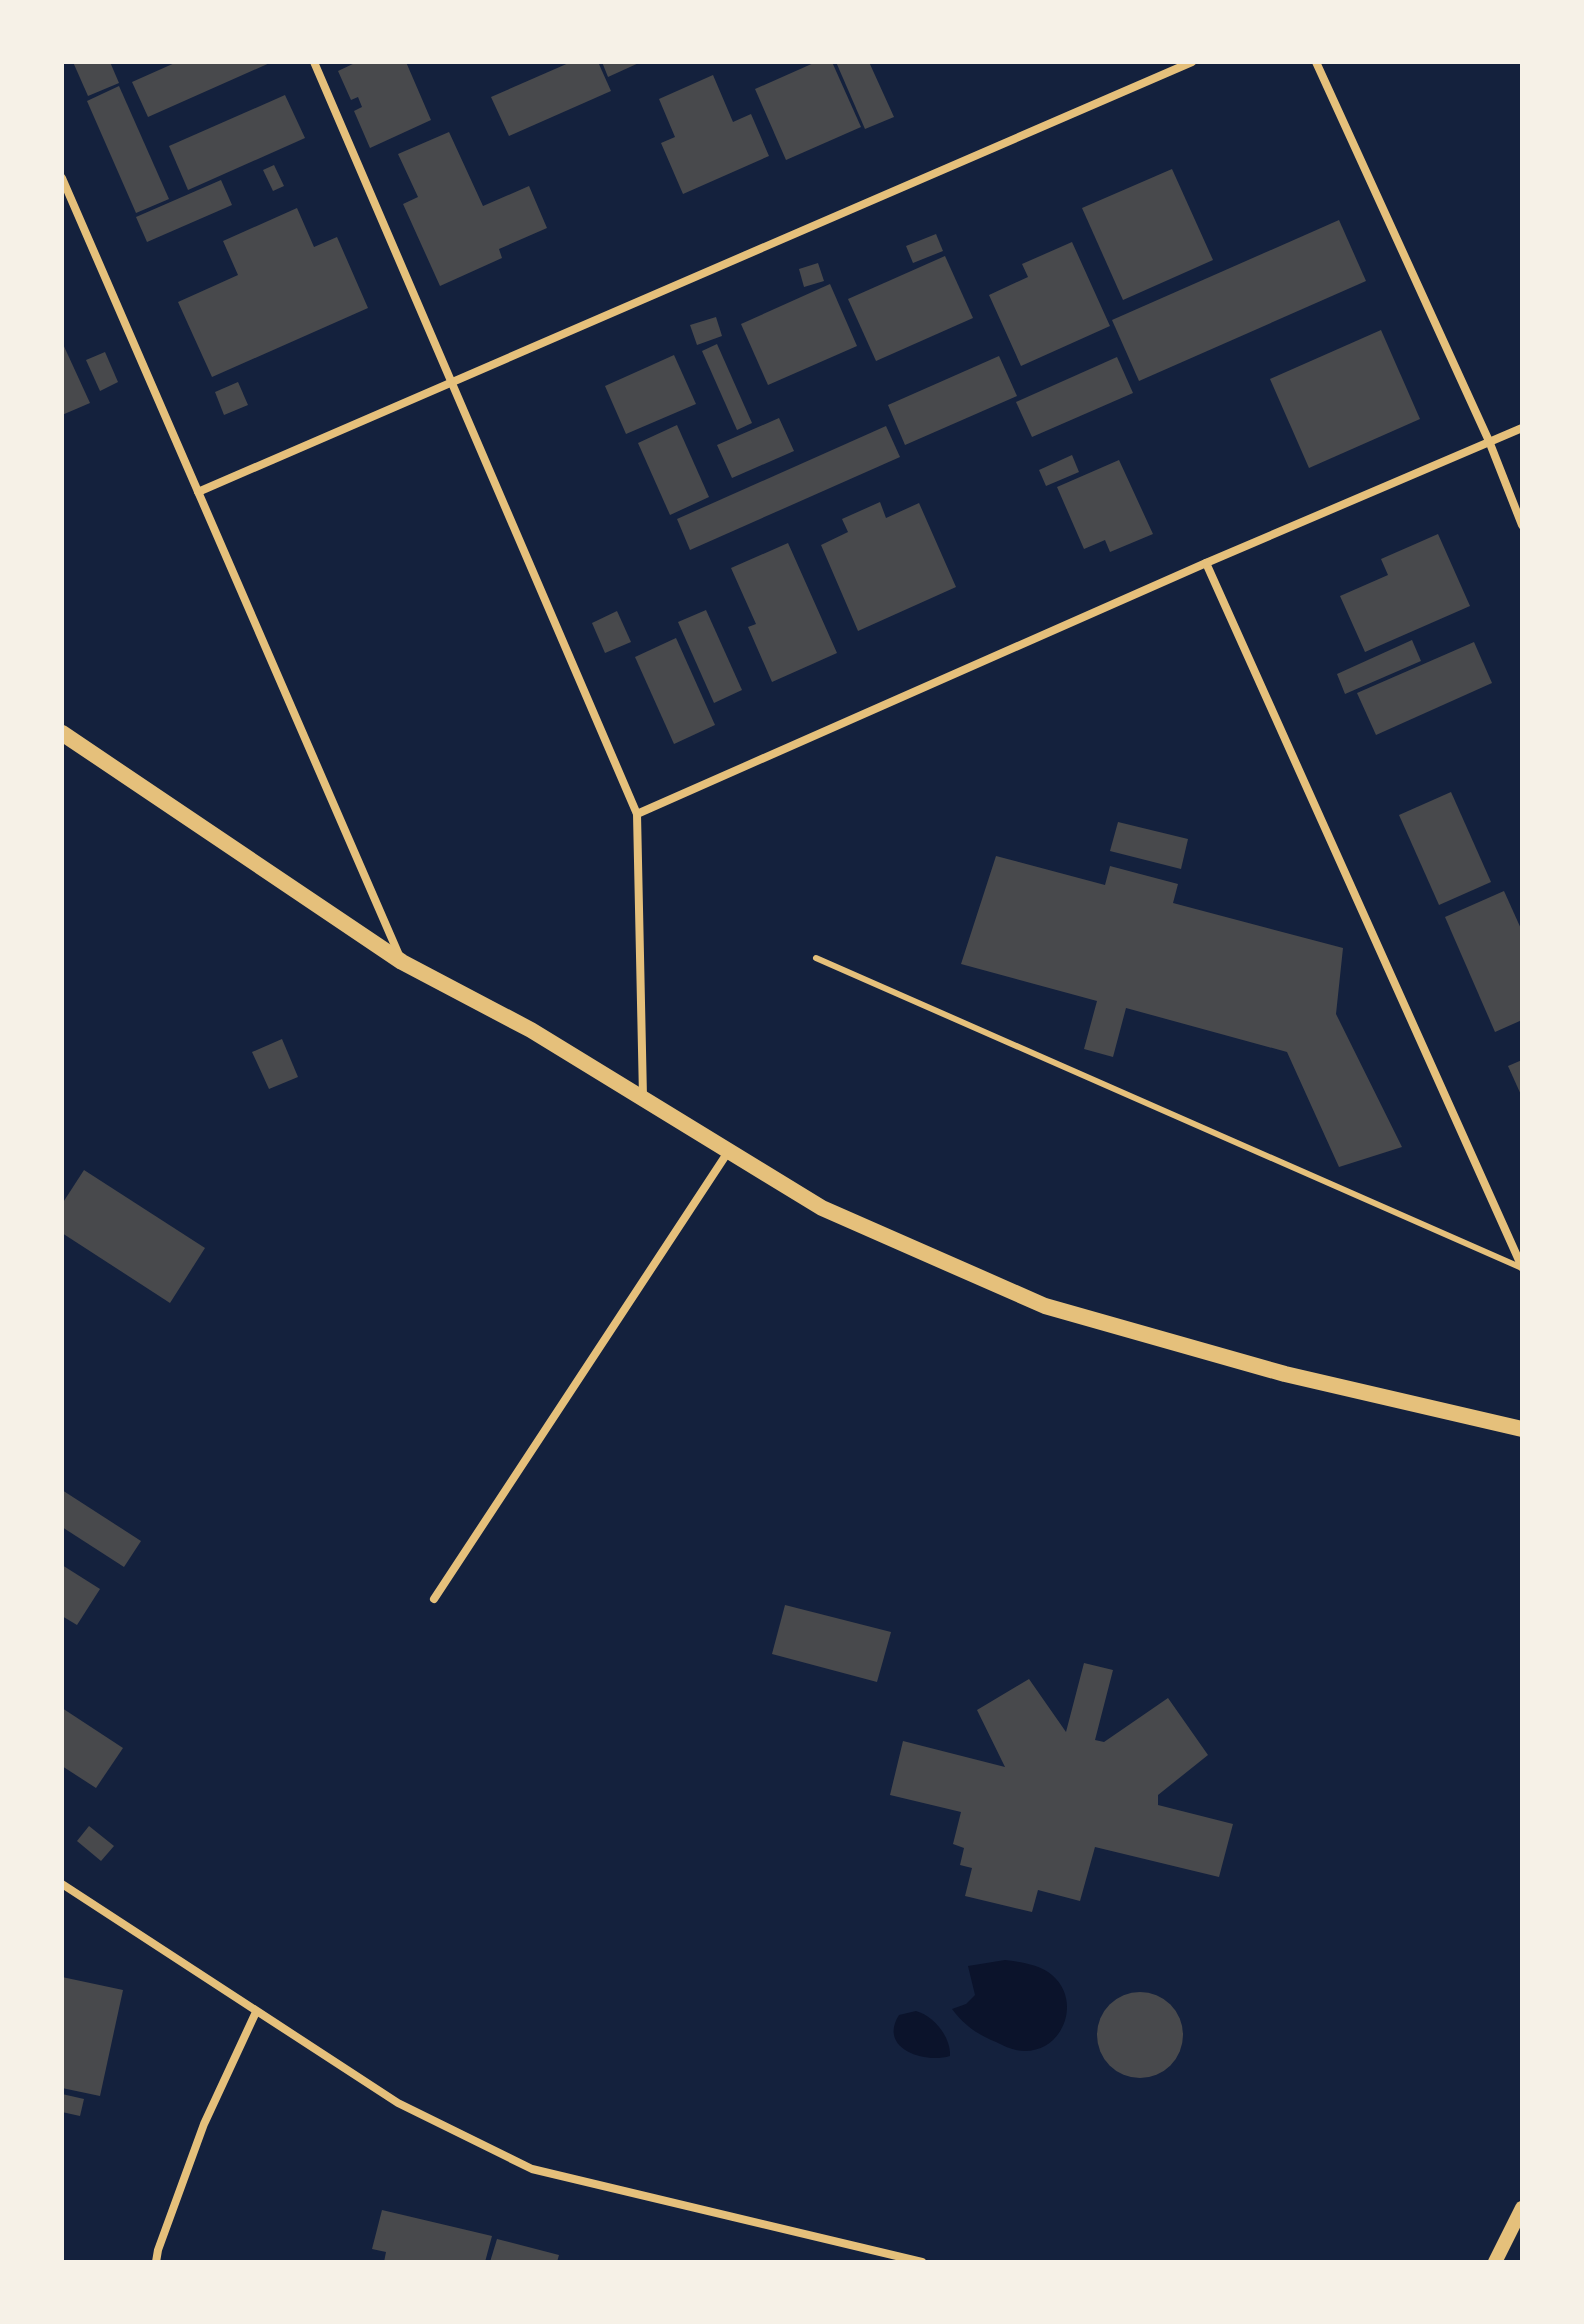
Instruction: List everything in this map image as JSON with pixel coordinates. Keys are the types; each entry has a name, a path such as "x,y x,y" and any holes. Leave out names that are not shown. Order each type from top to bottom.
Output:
{"main road":[{"path":"62,733 402,962 531,1030 822,1208 1045,1306 1285,1374 1522,1429"}],"street":[{"path":"314,62 637,814 643,1097"},
{"path":"198,492 1192,62"},
{"path":"1316,62 1489,441 1522,525"},
{"path":"62,178 402,962"},
{"path":"637,814 1206,563 1522,428"},
{"path":"1206,563 1522,1268"},
{"path":"434,1599 728,1152"},
{"path":"62,1884 398,2103 532,2169 922,2262"},
{"path":"156,2262 204,2124 256,2012"},
{"path":"1495,2262 1522,2208"}],"lane":[{"path":"816,958 1522,1268"}],"water":[{"path":"1005,1960 1047,1971 1061,1985 1066,1997 1067,2010 1059,2034 1039,2049 1021,2051 1003,2046 972,2029 952,2009 966,2004 975,1995 968,1966"},
{"path":"916,2011 929,2017 940,2028 948,2042 950,2056 928,2058 906,2051 899,2045 894,2036 894,2027 899,2015"}],"building":[{"path":"73,62 110,62 119,83 88,96"},
{"path":"177,62 272,62 148,117 132,82"},
{"path":"357,62 406,62 431,120 370,148 354,111 362,107 358,97 351,100 338,71"},
{"path":"571,62 598,62 611,91 509,136 491,97"},
{"path":"602,62 641,62 608,77"},
{"path":"816,62 832,62 861,127 786,160 755,89"},
{"path":"836,62 869,62 894,117 865,129"},
{"path":"713,75 733,122 751,114 769,156 683,194 661,143 675,137 659,99"},
{"path":"119,86 169,199 136,213 87,101"},
{"path":"285,95 305,138 188,190 169,146"},
{"path":"449,132 483,206 529,186 547,228 499,249 502,258 440,286 403,204 418,197 398,154"},
{"path":"274,165 284,186 273,191 263,170"},
{"path":"1172,169 1213,260 1123,300 1082,208"},
{"path":"221,180 232,205 147,242 136,217"},
{"path":"297,208 314,247 337,237 368,308 212,377 178,302 238,275 223,241"},
{"path":"1339,220 1366,281 1139,381 1112,320"},
{"path":"936,234 943,251 913,263 906,246"},
{"path":"1072,242 1110,326 1021,366 989,295 1028,277 1022,264"},
{"path":"945,256 973,318 876,361 848,299"},
{"path":"818,263 824,281 804,287 799,269"},
{"path":"830,284 857,346 768,385 741,324"},
{"path":"716,317 722,336 697,345 690,325"},
{"path":"1381,330 1420,419 1309,468 1270,379"},
{"path":"62,342 90,403 62,415"},
{"path":"717,344 752,423 737,430 702,351"},
{"path":"105,352 118,382 100,391 86,360"},
{"path":"674,355 696,404 626,434 605,386"},
{"path":"999,356 1017,396 905,445 888,405"},
{"path":"1117,357 1133,393 1032,437 1016,402"},
{"path":"238,382 248,405 224,415 215,392"},
{"path":"779,418 794,451 732,478 717,445"},
{"path":"677,425 709,497 670,515 638,443"},
{"path":"886,426 900,457 690,550 677,519"},
{"path":"1072,455 1079,472 1046,486 1039,470"},
{"path":"1119,460 1153,534 1110,552 1105,540 1084,549 1057,487"},
{"path":"880,502 886,518 919,503 956,587 858,631 821,545 848,532 842,519"},
{"path":"1438,534 1470,606 1365,652 1340,596 1388,575 1381,559"},
{"path":"788,543 837,653 772,682 748,627 756,624 731,568"},
{"path":"706,610 742,690 714,703 678,622"},
{"path":"617,611 631,642 605,653 592,623"},
{"path":"676,638 715,725 674,744 635,657"},
{"path":"1412,640 1421,661 1345,694 1337,674"},
{"path":"1474,642 1492,683 1376,735 1357,693"},
{"path":"1451,792 1491,882 1439,905 1399,815"},
{"path":"1118,822 1188,839 1181,869 1110,851"},
{"path":"996,856 1105,885 1110,866 1178,884 1173,903 1343,948 1336,1014 1402,1147 1339,1167 1287,1052 1126,1008 1113,1057 1084,1049 1097,1001 961,964"},
{"path":"1504,891 1522,931 1522,1020 1495,1032 1445,917"},
{"path":"282,1039 298,1077 269,1089 252,1052"},
{"path":"1522,1060 1522,1097 1508,1066"},
{"path":"84,1170 205,1248 170,1303 62,1233 62,1204"},
{"path":"62,1490 141,1541 124,1567 62,1527"},
{"path":"62,1565 100,1589 77,1625 62,1616"},
{"path":"785,1605 891,1632 877,1682 772,1654"},
{"path":"1084,1663 1113,1670 1095,1740 1104,1742 1168,1698 1208,1755 1158,1795 1158,1805 1233,1824 1219,1877 1095,1847 1080,1901 1038,1890 1032,1912 965,1896 972,1868 960,1865 964,1848 953,1844 961,1812 890,1795 903,1741 1005,1767 977,1710 1029,1679 1066,1732"},
{"path":"62,1708 123,1748 96,1788 62,1766"},
{"path":"89,1826 114,1846 101,1861 77,1841"},
{"path":"62,1977 123,1990 100,2096 62,2088"},
{"path":"1140,1992 1164,1999 1176,2011 1183,2035 1176,2059 1164,2071 1140,2078 1116,2071 1104,2059 1097,2035 1104,2011 1116,1999"},
{"path":"62,2094 84,2099 80,2116 62,2112"},
{"path":"382,2210 492,2236 485,2262 384,2262 386,2252 372,2249"},
{"path":"497,2239 559,2255 557,2262 490,2262"}]}
